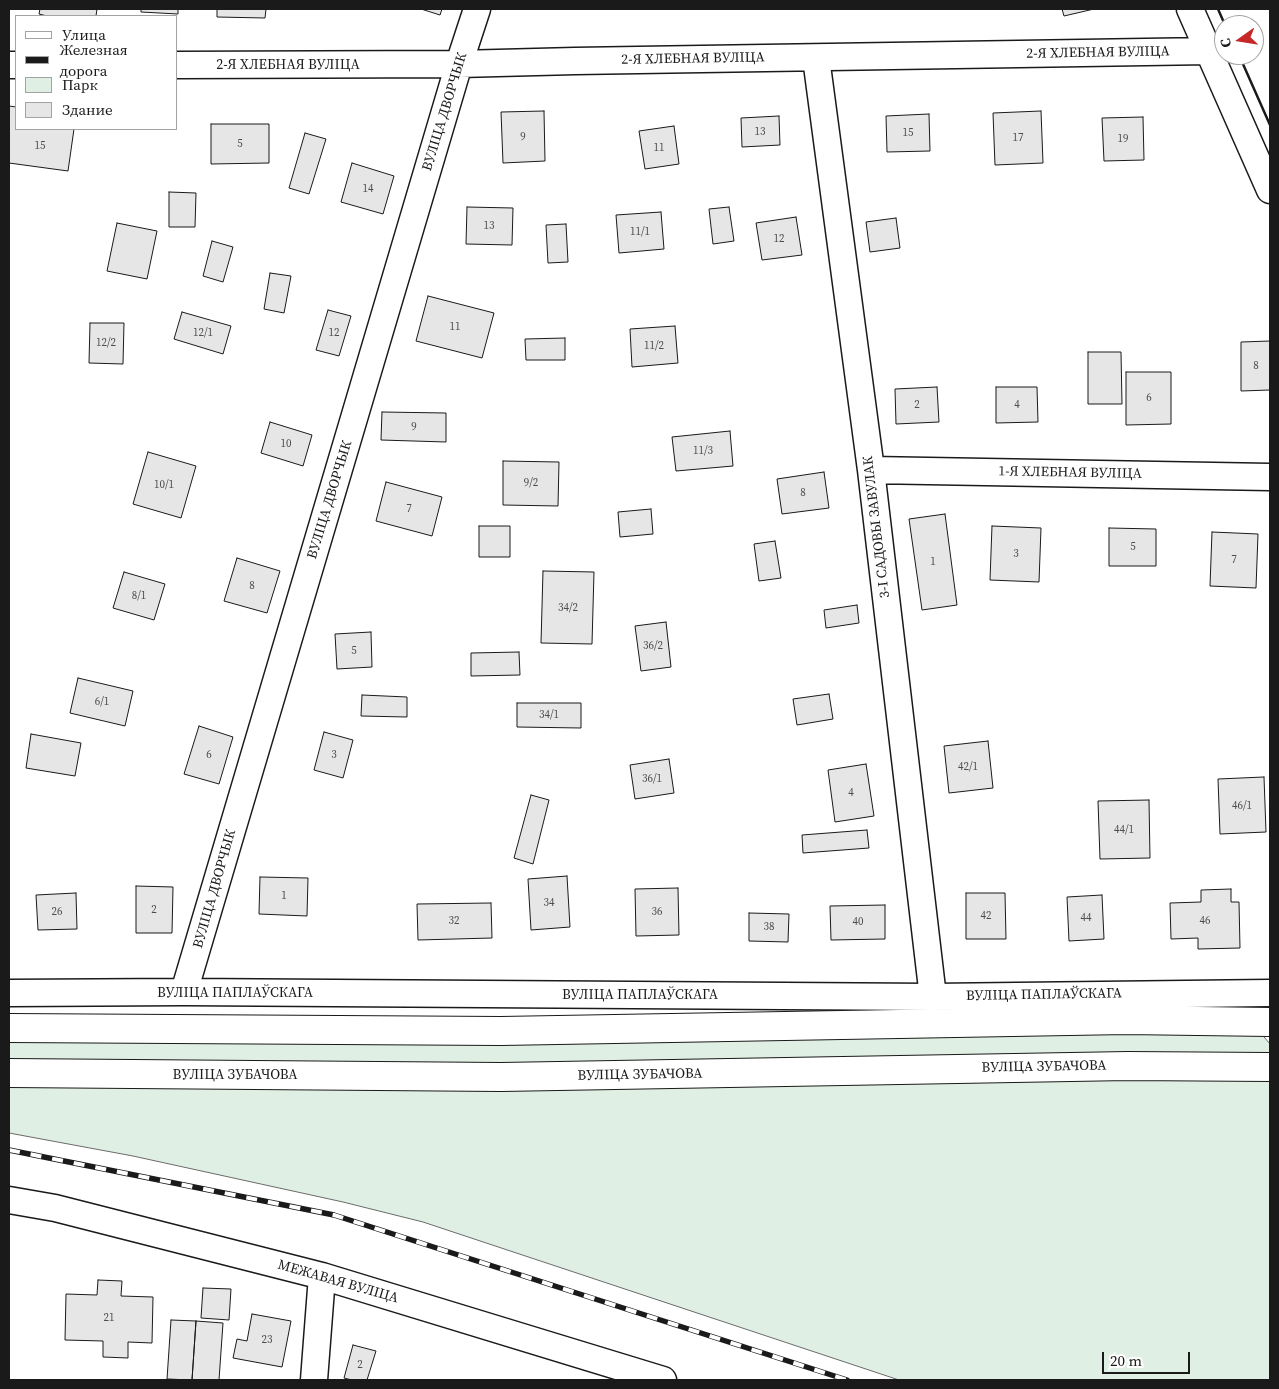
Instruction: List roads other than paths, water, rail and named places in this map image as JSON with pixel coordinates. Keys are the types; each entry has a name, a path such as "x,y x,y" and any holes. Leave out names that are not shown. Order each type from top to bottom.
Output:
{"highway":[{"path":"9,1028 501,1031 1126,1020 1270,1022"},
{"name":"ВУЛІЦА ЗУБАЧОВА","path":"9,1074 501,1078 1118,1066 1270,1068"}],"street":[{"name":"ВУЛІЦА ДВОРЧЫК","path":"184,992 458,64 477,9"},
{"path":"1190,9 1270,190"},
{"name":"2-Я ХЛЕБНАЯ ВУЛІЦА","path":"178,65 458,64 1209,51"},
{"name":"3-І САДОВЫ ЗАВУЛАК","path":"816,58 871,470 932,997"},
{"name":"1-Я ХЛЕБНАЯ ВУЛІЦА","path":"871,470 1270,477"},
{"name":"ВУЛІЦА ПАПЛАЎСКАГА","path":"9,993 184,992 932,997 1270,993"},
{"name":"МЕЖАВАЯ ВУЛІЦА","path":"9,1200 55,1208 322,1276 662,1380"},
{"path":"314,1380 322,1276"}],"railway":[{"path":"9,1150 334,1215 847,1380"}]}
